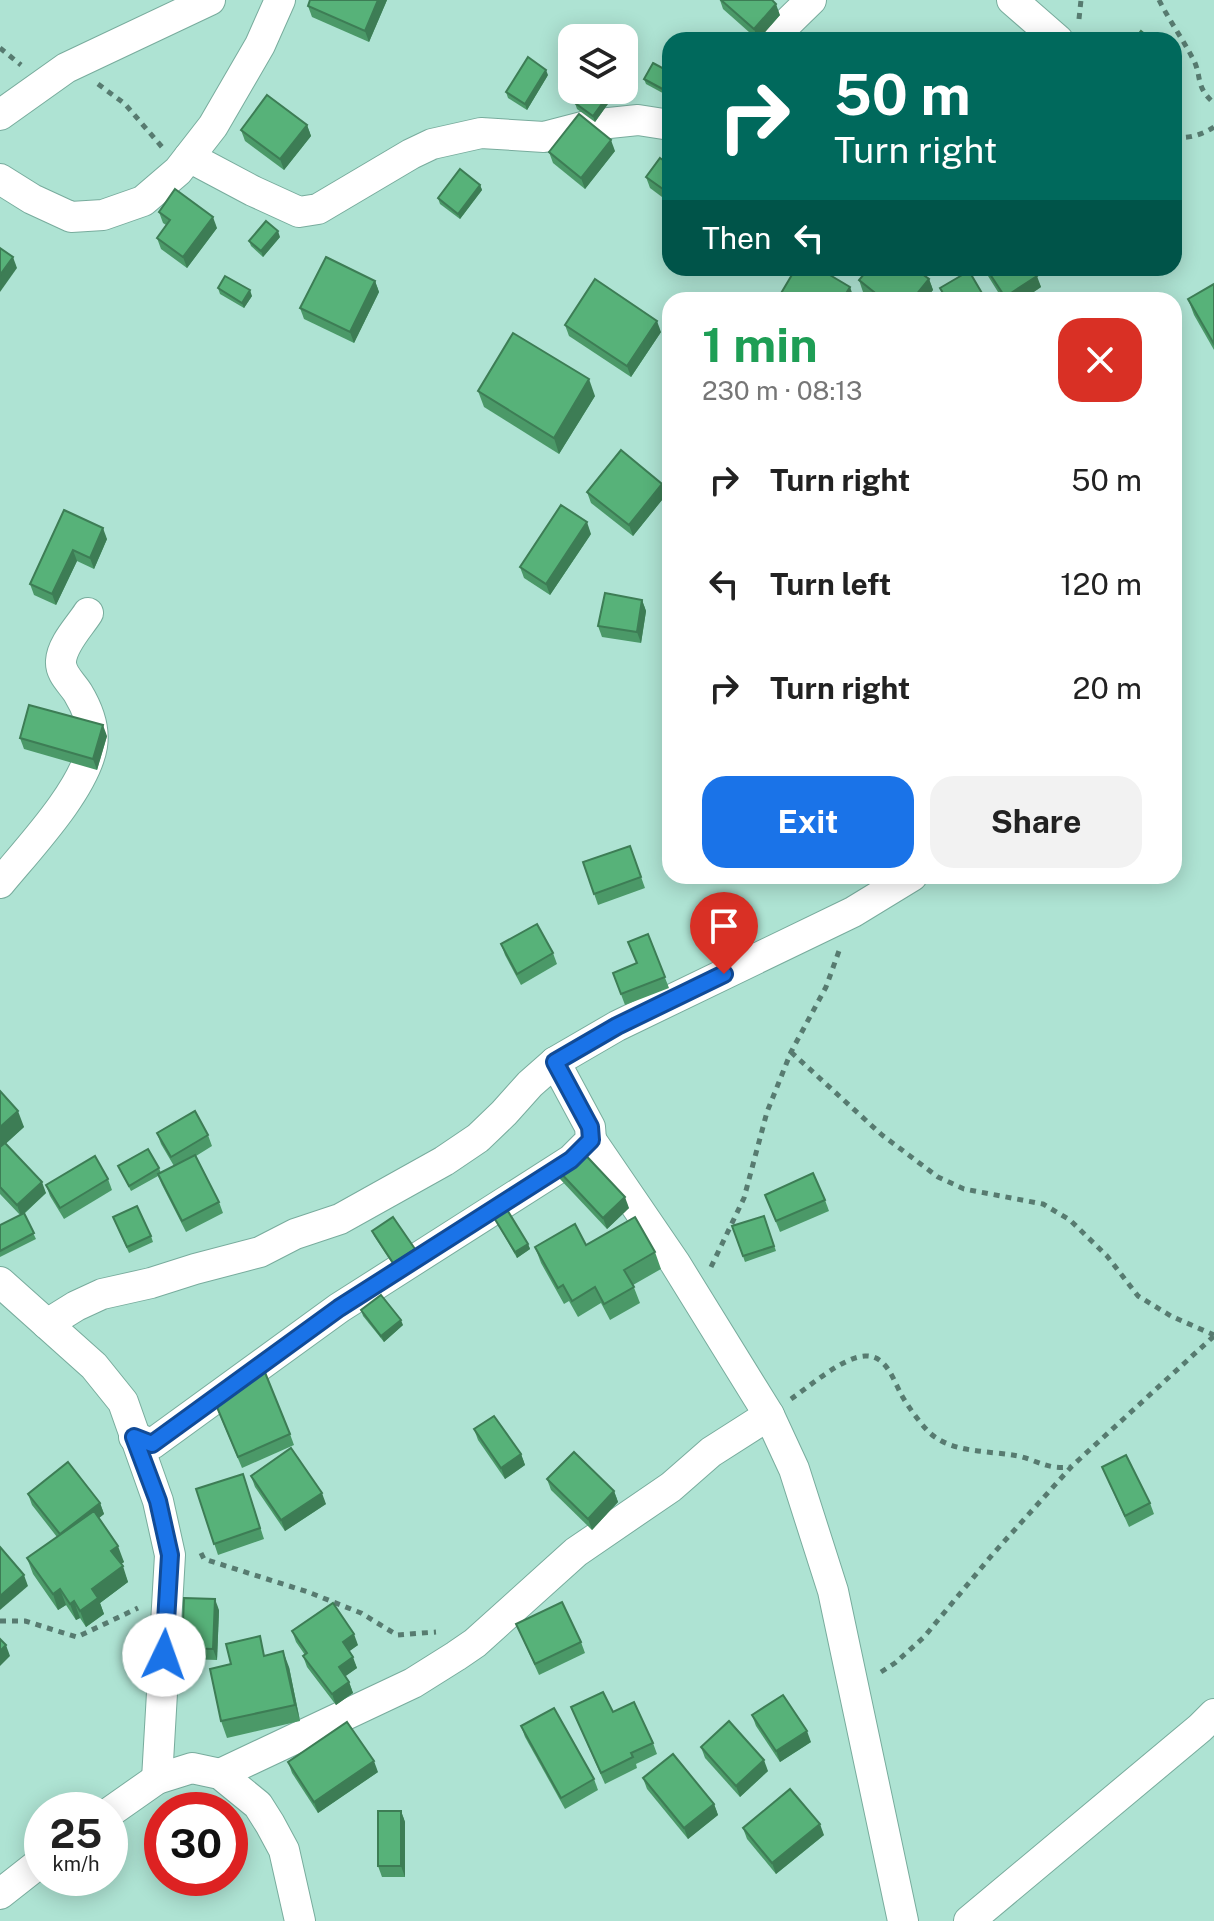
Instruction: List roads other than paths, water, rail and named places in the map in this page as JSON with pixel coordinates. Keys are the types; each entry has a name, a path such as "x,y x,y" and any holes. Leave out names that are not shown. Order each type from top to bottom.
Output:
{"street":[{"path":"0,115 66,68 210,0"},
{"path":"0,179 32,199 71,217 103,215 143,201 183,164 213,126 260,45 280,0"},
{"path":"1012,0 1049,32"},
{"path":"183,164 299,212 318,209 432,144 481,133 544,137 590,125 638,120 662,124"},
{"path":"0,883 59,810 80,777 92,746 92,725 79,694 62,669 61,659 67,644 88,613"},
{"path":"47,1324 102,1294 260,1252 295,1234 340,1219 444,1161 478,1138 555,1062 617,1026 853,912 899,884"},
{"path":"555,1062 590,1127 591,1140 697,1298 769,1415 794,1469 833,1591 903,1921"},
{"path":"134,1437 152,1444 339,1308 571,1160 591,1140"},
{"path":"0,1282 94,1366 123,1402 158,1501 170,1555 157,1779"},
{"path":"220,1774 413,1683 475,1643 576,1552 671,1487 711,1452 769,1415"},
{"path":"969,1921 1214,1714"},
{"path":"128,1799 157,1779 192,1768 220,1774 258,1805 284,1850 300,1921"},
{"path":"0,1894 24,1875"}]}
